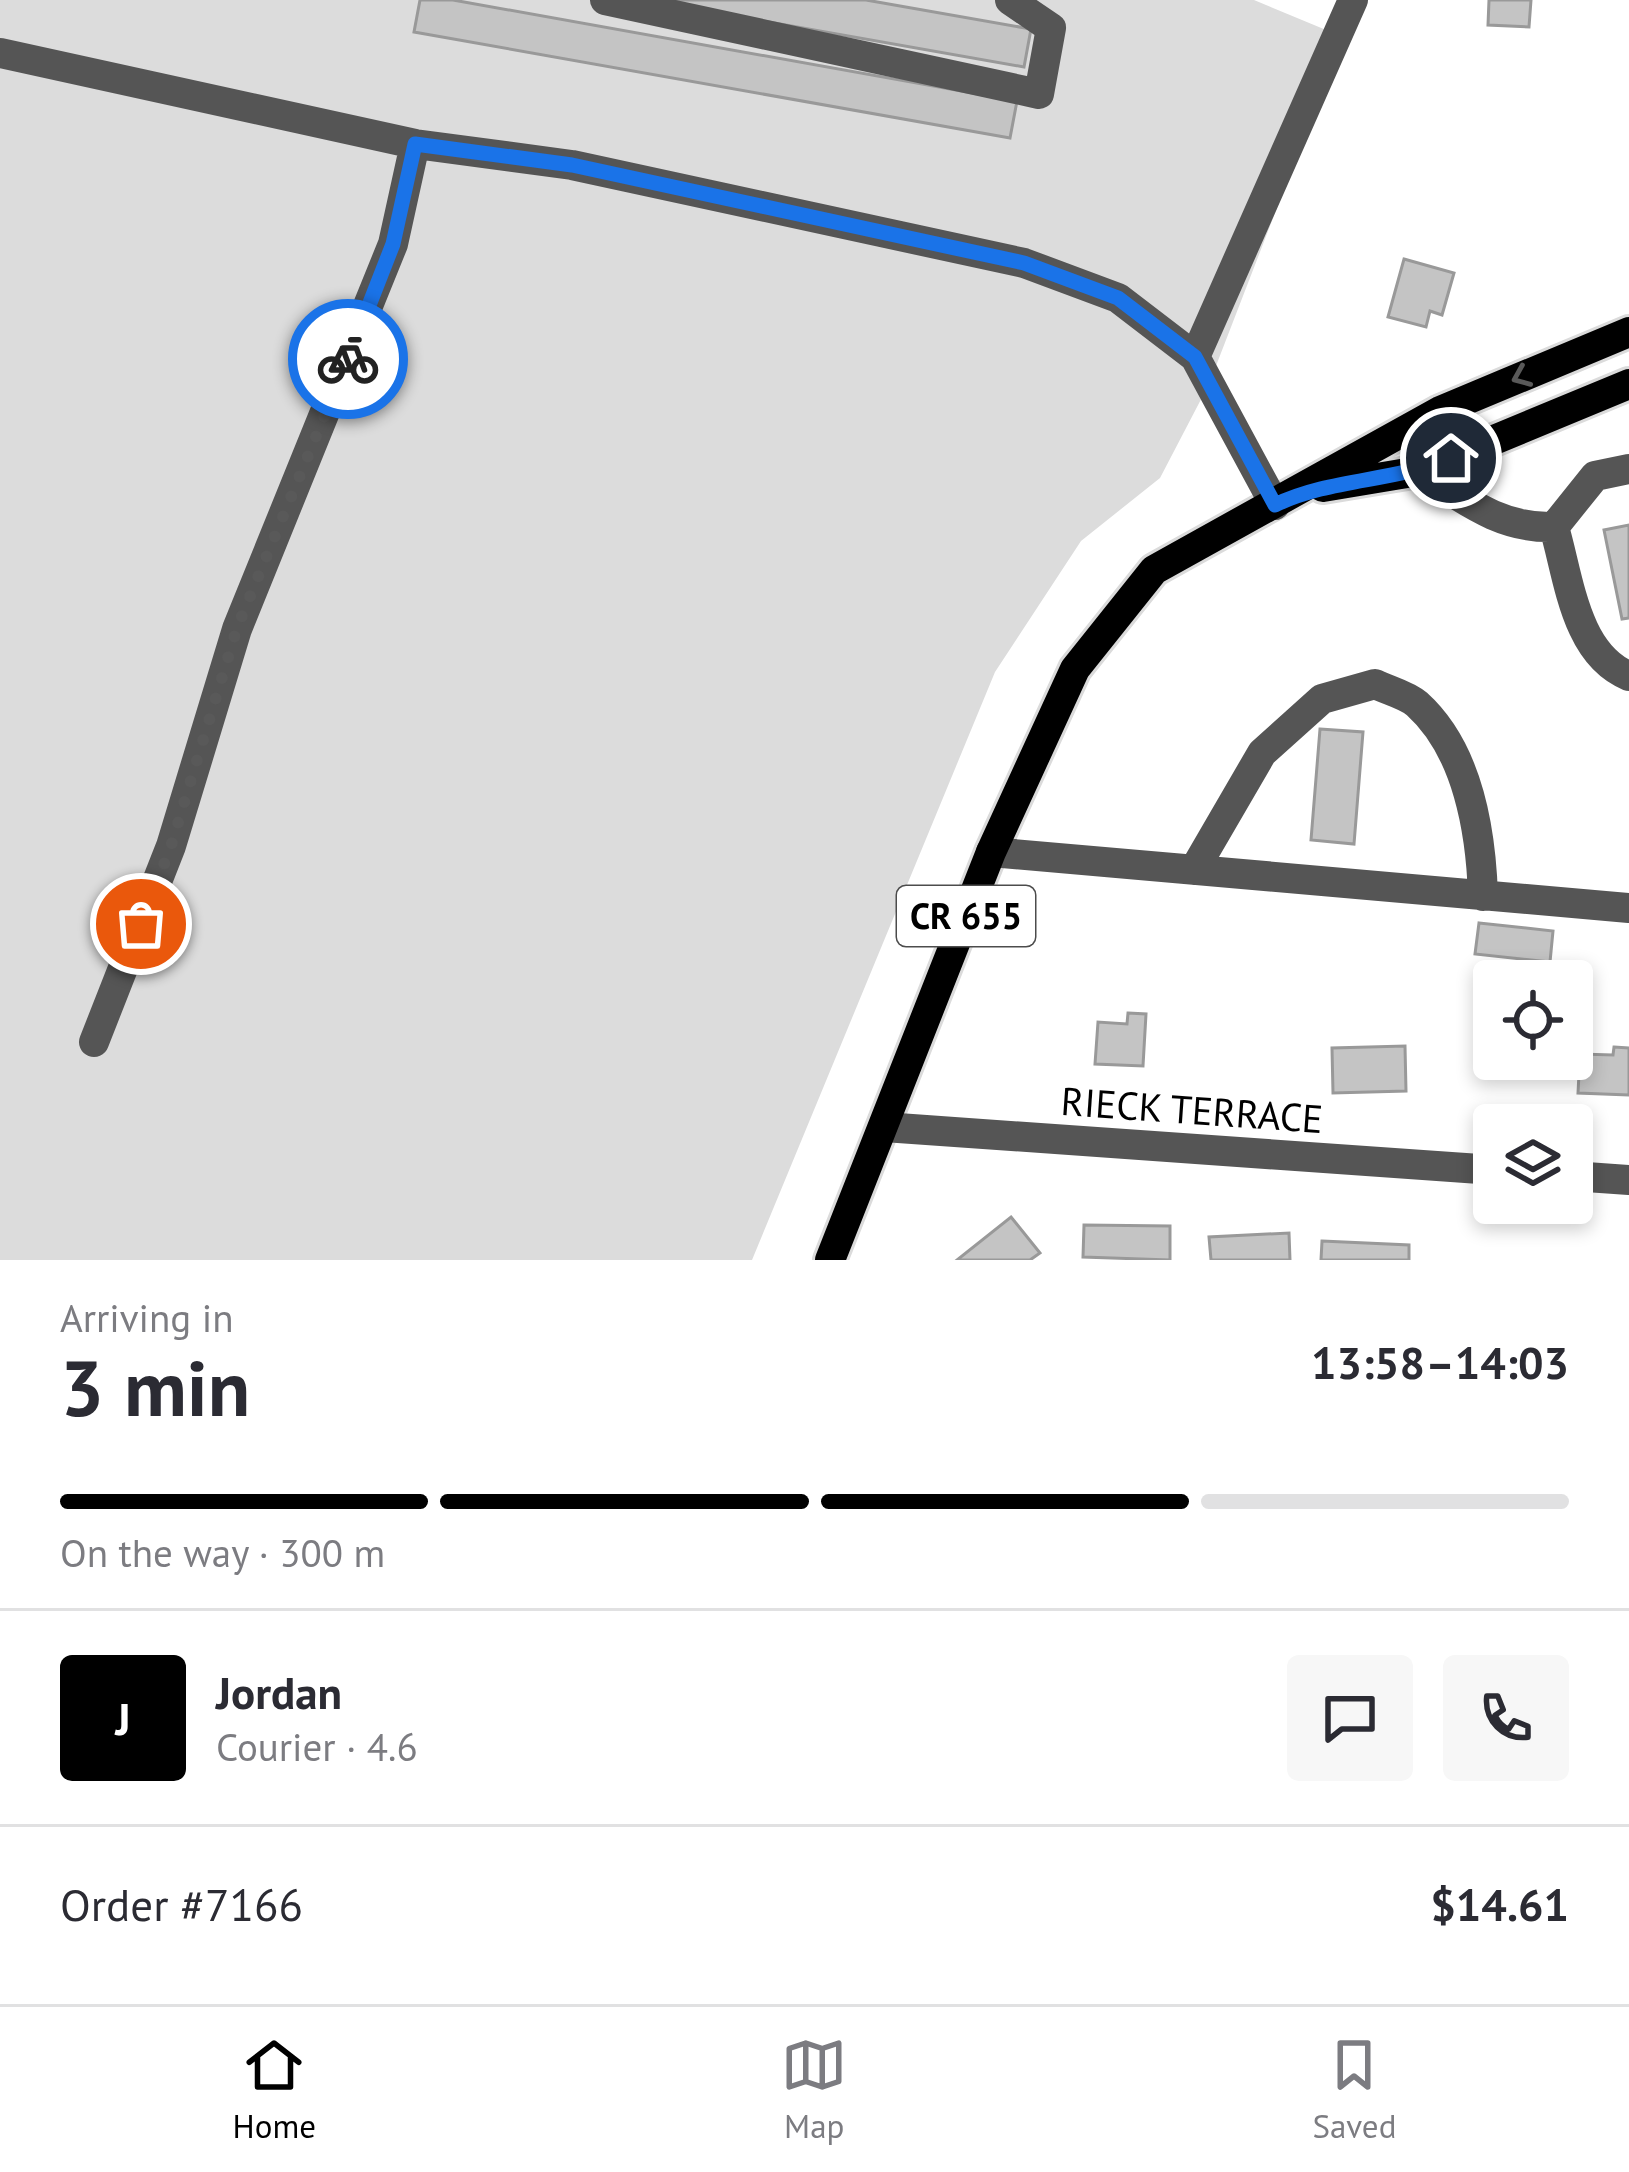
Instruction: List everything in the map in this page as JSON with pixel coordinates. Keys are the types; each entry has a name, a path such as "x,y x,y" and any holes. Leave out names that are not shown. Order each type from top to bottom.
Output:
{"main road":[{"name":"CR 655","path":"830,1260 991,852 1075,669 1154,569 1440,411 1629,332"},
{"name":"CR 655","path":"1305,489 1419,471 1629,384"}],"street":[{"path":"604,0 1039,94 1051,28 1010,0"},
{"path":"1195,357 1353,0"},
{"path":"0,53 415,144 572,165 1024,263 1118,298 1195,357 1275,505"},
{"path":"94,1042 171,846 237,628 393,244 415,144"},
{"path":"1554,526 1595,476 1629,469"},
{"path":"1419,471 1498,521 1554,526"},
{"path":"1554,526 1588,642 1607,667 1629,676"},
{"path":"1194,870 1262,753 1322,699 1375,683 1416,703 1450,752 1481,832 1484,896"},
{"path":"991,852 1629,908"},
{"name":"RIECK TERRACE","path":"884,1127 1473,1169"},
{"path":"1593,1177 1629,1180"}],"shaded area":[{"path":"0,0 1254,0 1343,37 1209,384 1160,478 1081,541 995,672 752,1260 0,1260"}],"building":[{"path":"420,0 453,0 1017,101 1010,138 414,32"},
{"path":"644,0 866,0 1031,29 1024,67"},
{"path":"1489,0 1531,0 1529,27 1488,25"},
{"path":"1404,259 1454,273 1442,315 1430,311 1426,327 1388,317"},
{"path":"1629,525 1629,618 1622,619 1604,530"},
{"path":"1320,729 1363,732 1354,844 1311,840"},
{"path":"1479,923 1553,931 1550,960 1475,954"},
{"path":"1128,1013 1146,1014 1143,1066 1095,1064 1098,1022 1127,1024"},
{"path":"1405,1046 1406,1091 1333,1093 1332,1048"},
{"path":"1614,1047 1629,1048 1629,1095 1578,1093 1579,1080 1593,1080 1593,1054 1613,1055"},
{"path":"1011,1217 1040,1253 1030,1260 957,1260"},
{"path":"1084,1225 1170,1226 1170,1260 1083,1257"},
{"path":"1289,1233 1290,1260 1211,1260 1209,1237"},
{"path":"1322,1241 1409,1245 1409,1260 1321,1260"}],"way so far":[{"path":"141,924 171,846 237,628 348,359"}],"route":[{"path":"348,359 393,244 415,144 572,165 1024,263 1118,298 1195,357 1229,428 1275,505 1305,489 1419,471 1451,458"}]}
